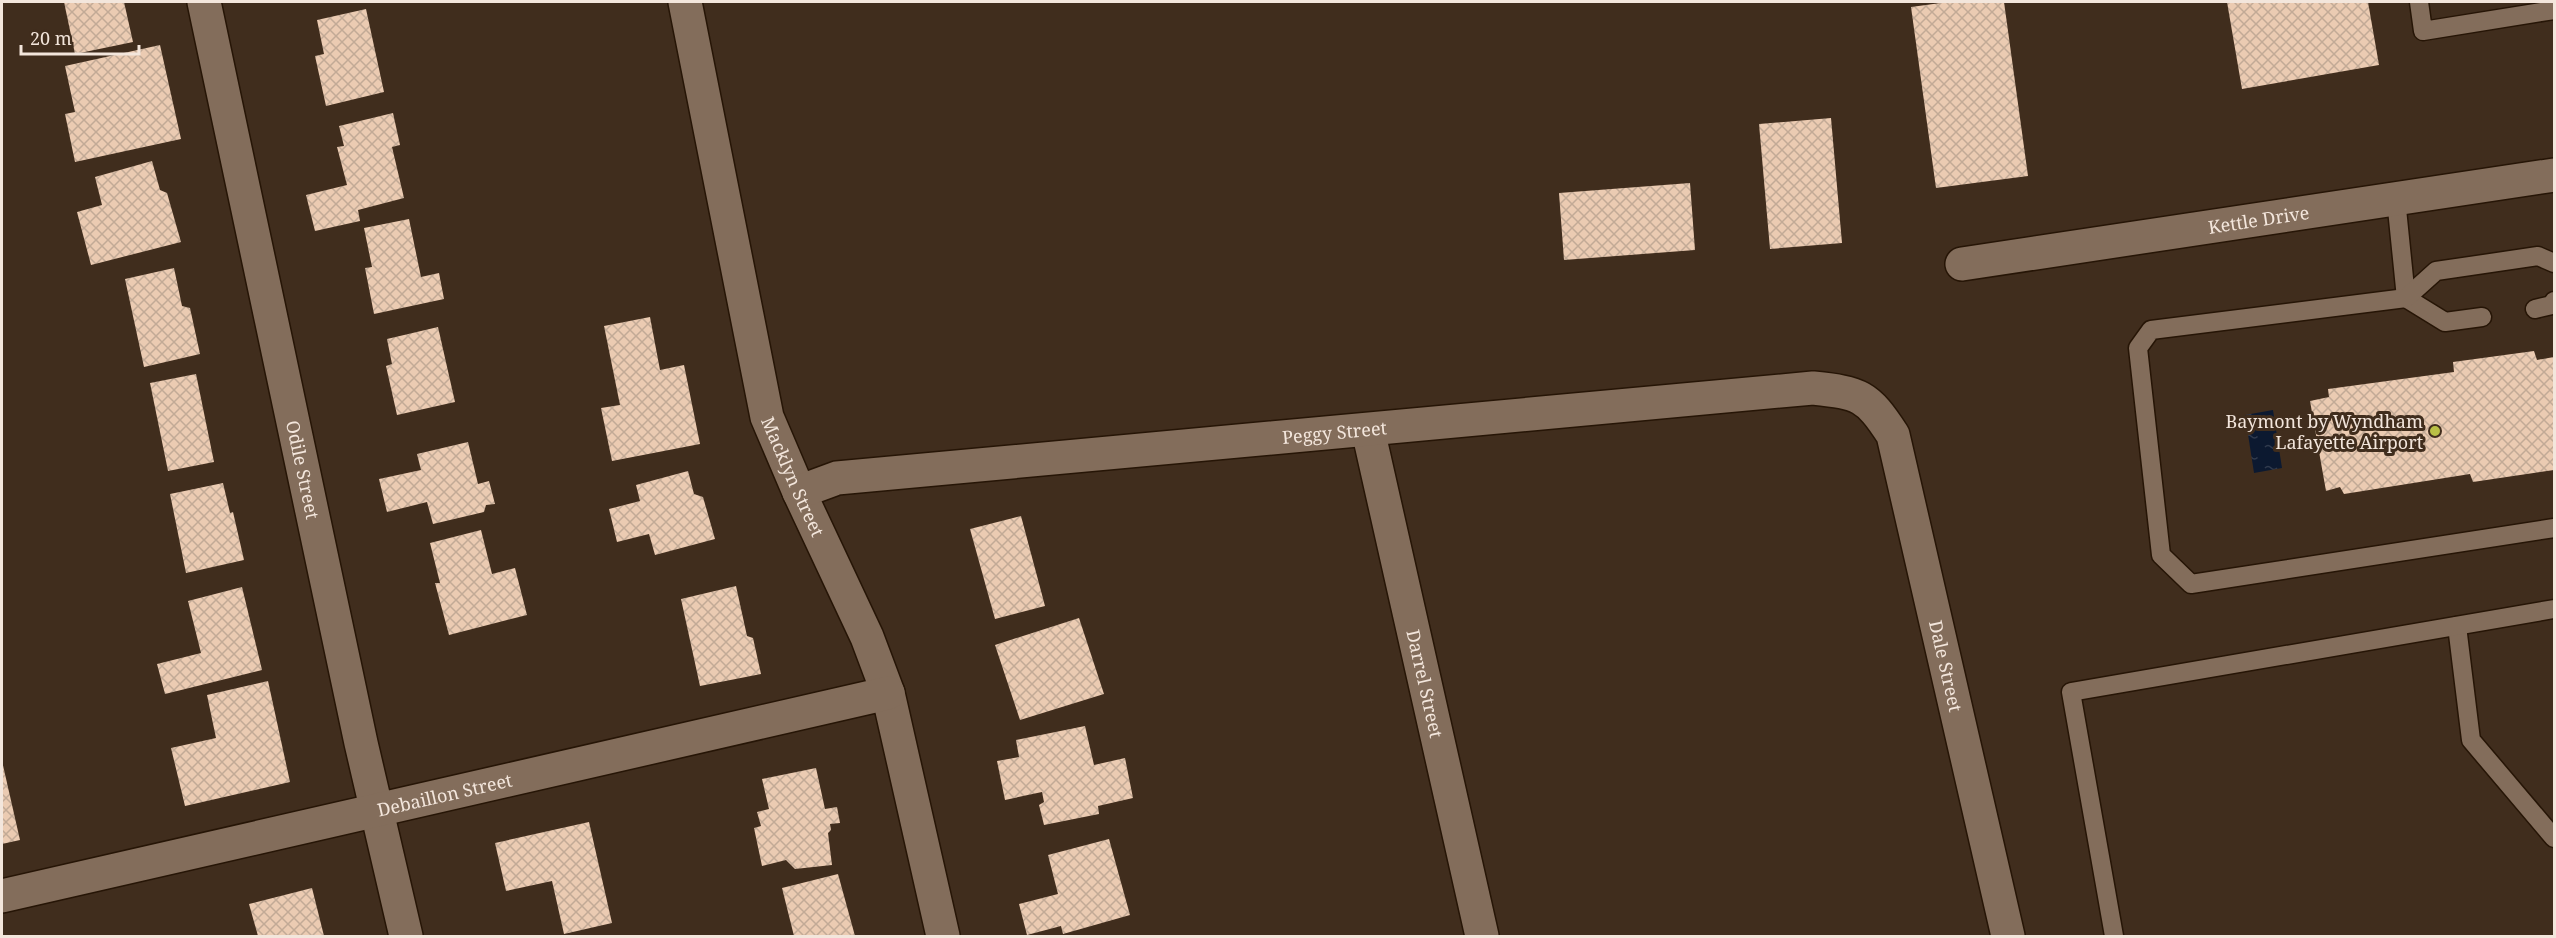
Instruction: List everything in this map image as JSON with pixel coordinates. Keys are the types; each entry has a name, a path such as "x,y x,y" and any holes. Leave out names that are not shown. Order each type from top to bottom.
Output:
{"street":[{"name":"Odile Street","path":"204,2 360,743 378,810 406,936"},
{"name":"Macklyn Street","path":"685,2 767,417 799,492 867,637 888,693 943,936"},
{"name":"Kettle Drive","path":"1962,264 2554,176"},
{"name":"Peggy Street","path":"799,492 837,478 1813,388 1844,391 1870,402"},
{"name":"Dale Street","path":"1870,402 1893,435 2008,936"},
{"name":"Darrel Street","path":"1368,430 1482,936"},
{"name":"Debaillon Street","path":"2,896 888,693"}],"lane":[{"path":"2419,2 2423,31 2554,10"},
{"path":"2396,199 2406,298"},
{"path":"2554,263 2538,255 2436,271 2406,298 2151,330 2138,348 2161,555 2191,584 2554,528"},
{"path":"2406,298 2445,322 2482,317"},
{"path":"2535,309 2552,305 2554,301"},
{"path":"2115,936 2072,692 2554,609"},
{"path":"2457,626 2471,740 2554,838"}],"water":[{"path":"2273,410 2282,468 2254,473 2245,415"}],"building":[{"path":"64,2 124,2 133,42 75,54"},
{"path":"1948,2 2004,2 2028,176 1936,188 1911,7"},
{"path":"2227,2 2368,2 2379,65 2242,89"},
{"path":"366,9 384,92 326,106 315,56 324,54 317,20"},
{"path":"160,45 181,139 75,162 65,114 75,112 65,66"},
{"path":"393,113 400,145 392,147 404,198 358,210 360,221 315,231 306,195 347,185 337,147 344,146 339,126"},
{"path":"1831,118 1842,243 1770,249 1759,124"},
{"path":"152,161 160,190 167,193 181,242 91,265 77,212 102,205 95,177"},
{"path":"1690,183 1695,250 1564,260 1559,193"},
{"path":"409,219 421,277 439,273 444,299 374,314 365,268 372,267 364,228"},
{"path":"174,268 182,306 190,308 200,354 144,367 125,279"},
{"path":"650,317 660,370 684,365 700,444 612,461 601,408 620,405 604,326"},
{"path":"438,327 455,402 397,415 386,366 392,364 387,339"},
{"name":"Baymont by Wyndham Lafayette Airport","path":"2534,351 2537,360 2554,357 2554,470 2473,482 2470,474 2344,494 2340,487 2326,491 2310,401 2329,397 2328,389 2454,372 2453,362"},
{"path":"196,374 214,462 168,471 150,383"},
{"path":"468,442 478,484 489,481 495,504 486,505 484,512 433,524 427,502 387,512 379,479 421,470 417,454"},
{"path":"688,471 694,494 703,497 715,539 655,555 649,534 617,542 609,509 640,501 636,485"},
{"path":"223,483 230,513 233,512 244,560 186,573 170,494"},
{"path":"1021,516 1045,606 995,619 970,529"},
{"path":"481,530 492,574 515,568 527,615 449,635 435,583 440,583 430,543"},
{"path":"736,586 747,636 753,638 761,674 700,686 681,599"},
{"path":"242,587 262,670 165,694 157,664 201,653 188,601"},
{"path":"1079,618 1104,694 1020,720 995,645"},
{"path":"268,681 290,782 185,806 171,748 216,738 207,695"},
{"path":"1085,726 1094,765 1125,758 1133,798 1098,806 1099,814 1044,825 1039,805 1044,802 1042,792 1005,800 997,761 1019,757 1016,740"},
{"path":"2,761 20,840 2,844"},
{"path":"816,768 825,809 837,807 840,823 830,824 831,830 828,833 832,865 795,869 786,860 762,866 754,828 761,826 757,812 769,809 762,779"},
{"path":"589,822 612,923 564,934 552,881 506,891 495,843"},
{"path":"1109,839 1130,915 1063,934 1061,926 1027,935 1019,904 1058,894 1048,855"},
{"path":"838,874 855,936 794,936 782,888"},
{"path":"312,888 324,936 258,936 249,904"}],"place":[{"name":"Baymont by Wyndham Lafayette Airport","path":"2435,431"}]}
